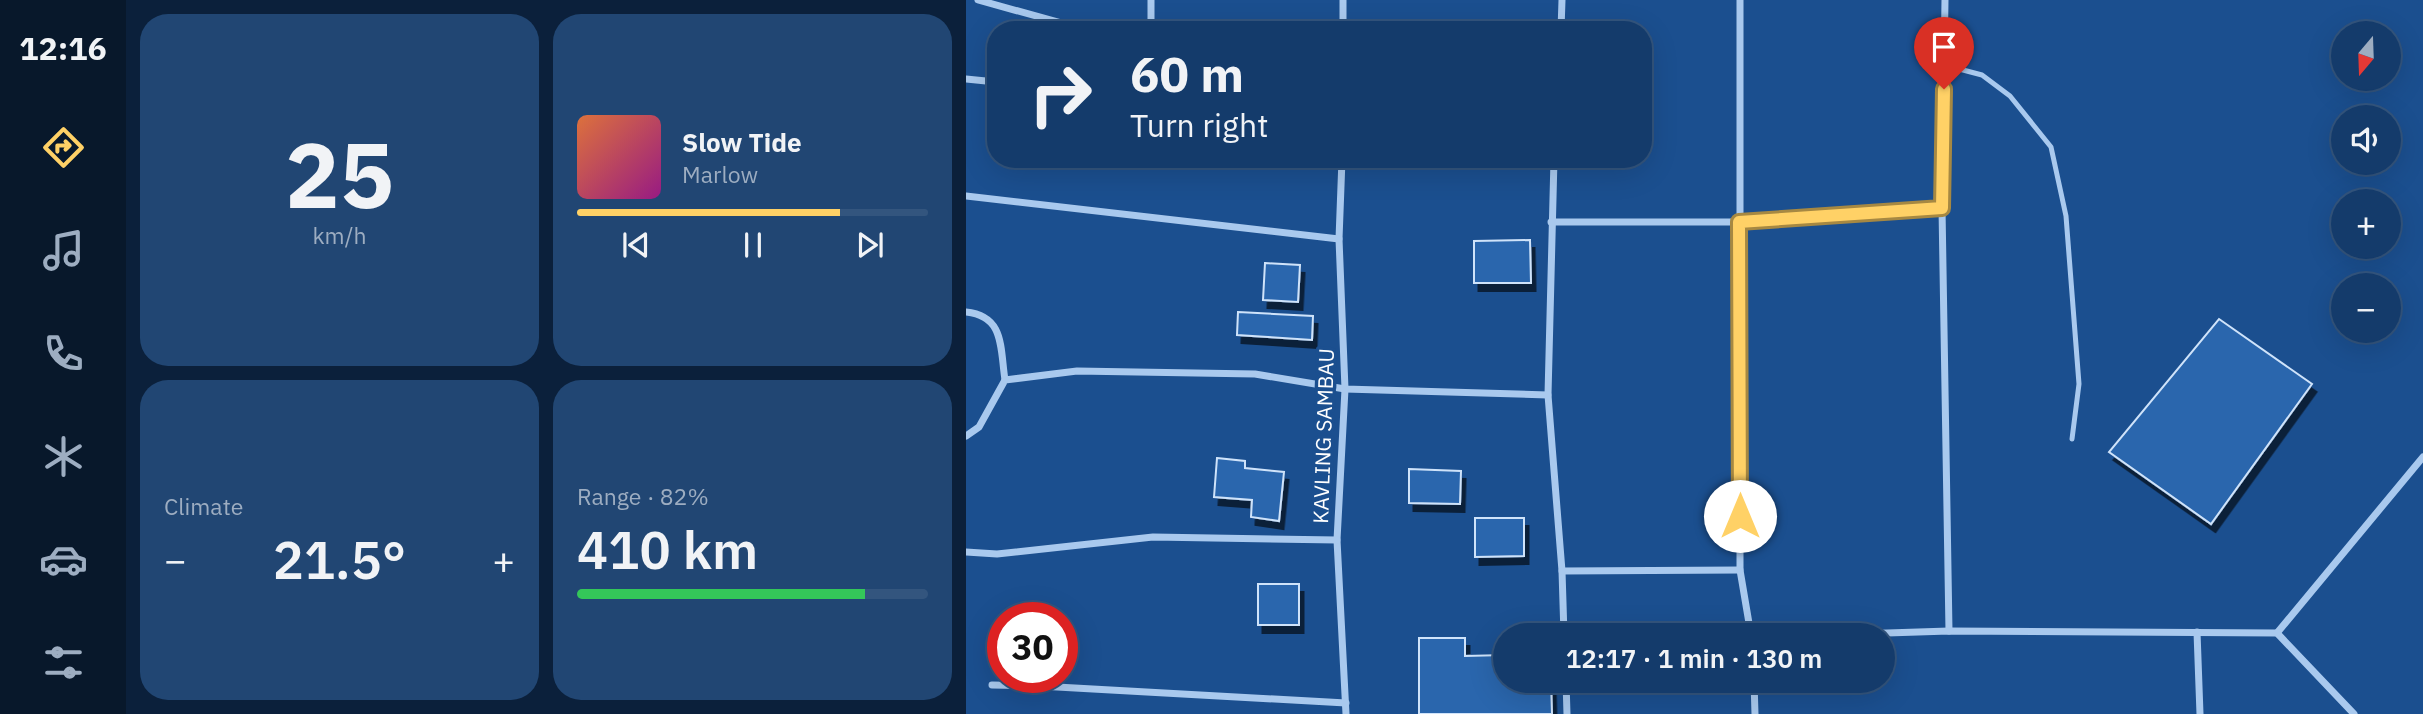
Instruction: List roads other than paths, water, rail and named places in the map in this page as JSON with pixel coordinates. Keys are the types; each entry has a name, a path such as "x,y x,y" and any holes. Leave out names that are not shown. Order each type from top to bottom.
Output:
{"street":[{"path":"978,0 1054,21"},
{"path":"1151,0 1151,21"},
{"path":"1343,0 1343,21"},
{"path":"1562,21 1563,0"},
{"path":"1740,0 1740,570 1749,623"},
{"path":"1945,0 1942,208 1949,631"},
{"path":"966,79 987,81"},
{"name":"KAVLING SAMBAU","path":"1342,168 1339,239 1345,389 1337,540 1346,714"},
{"path":"1554,168 1548,395 1564,623"},
{"path":"966,196 1339,239"},
{"path":"1551,222 1739,222 1942,208"},
{"path":"966,312 981,313 994,323 999,337 1005,380 979,427 966,436"},
{"path":"1005,380 1077,371 1255,374 1345,389 1548,395"},
{"path":"2277,633 2423,457"},
{"path":"966,552 997,554 1153,537 1337,540"},
{"path":"1562,571 1740,570"},
{"path":"2197,632 2200,714"},
{"path":"1895,633 2277,633 2354,714"},
{"path":"1078,688 1346,703"},
{"path":"1566,693 1567,714"},
{"path":"1754,693 1755,714"}],"lane":[{"path":"1944,65 1982,75 2010,96 2051,147 2066,216 2078,371 2072,439"}]}
